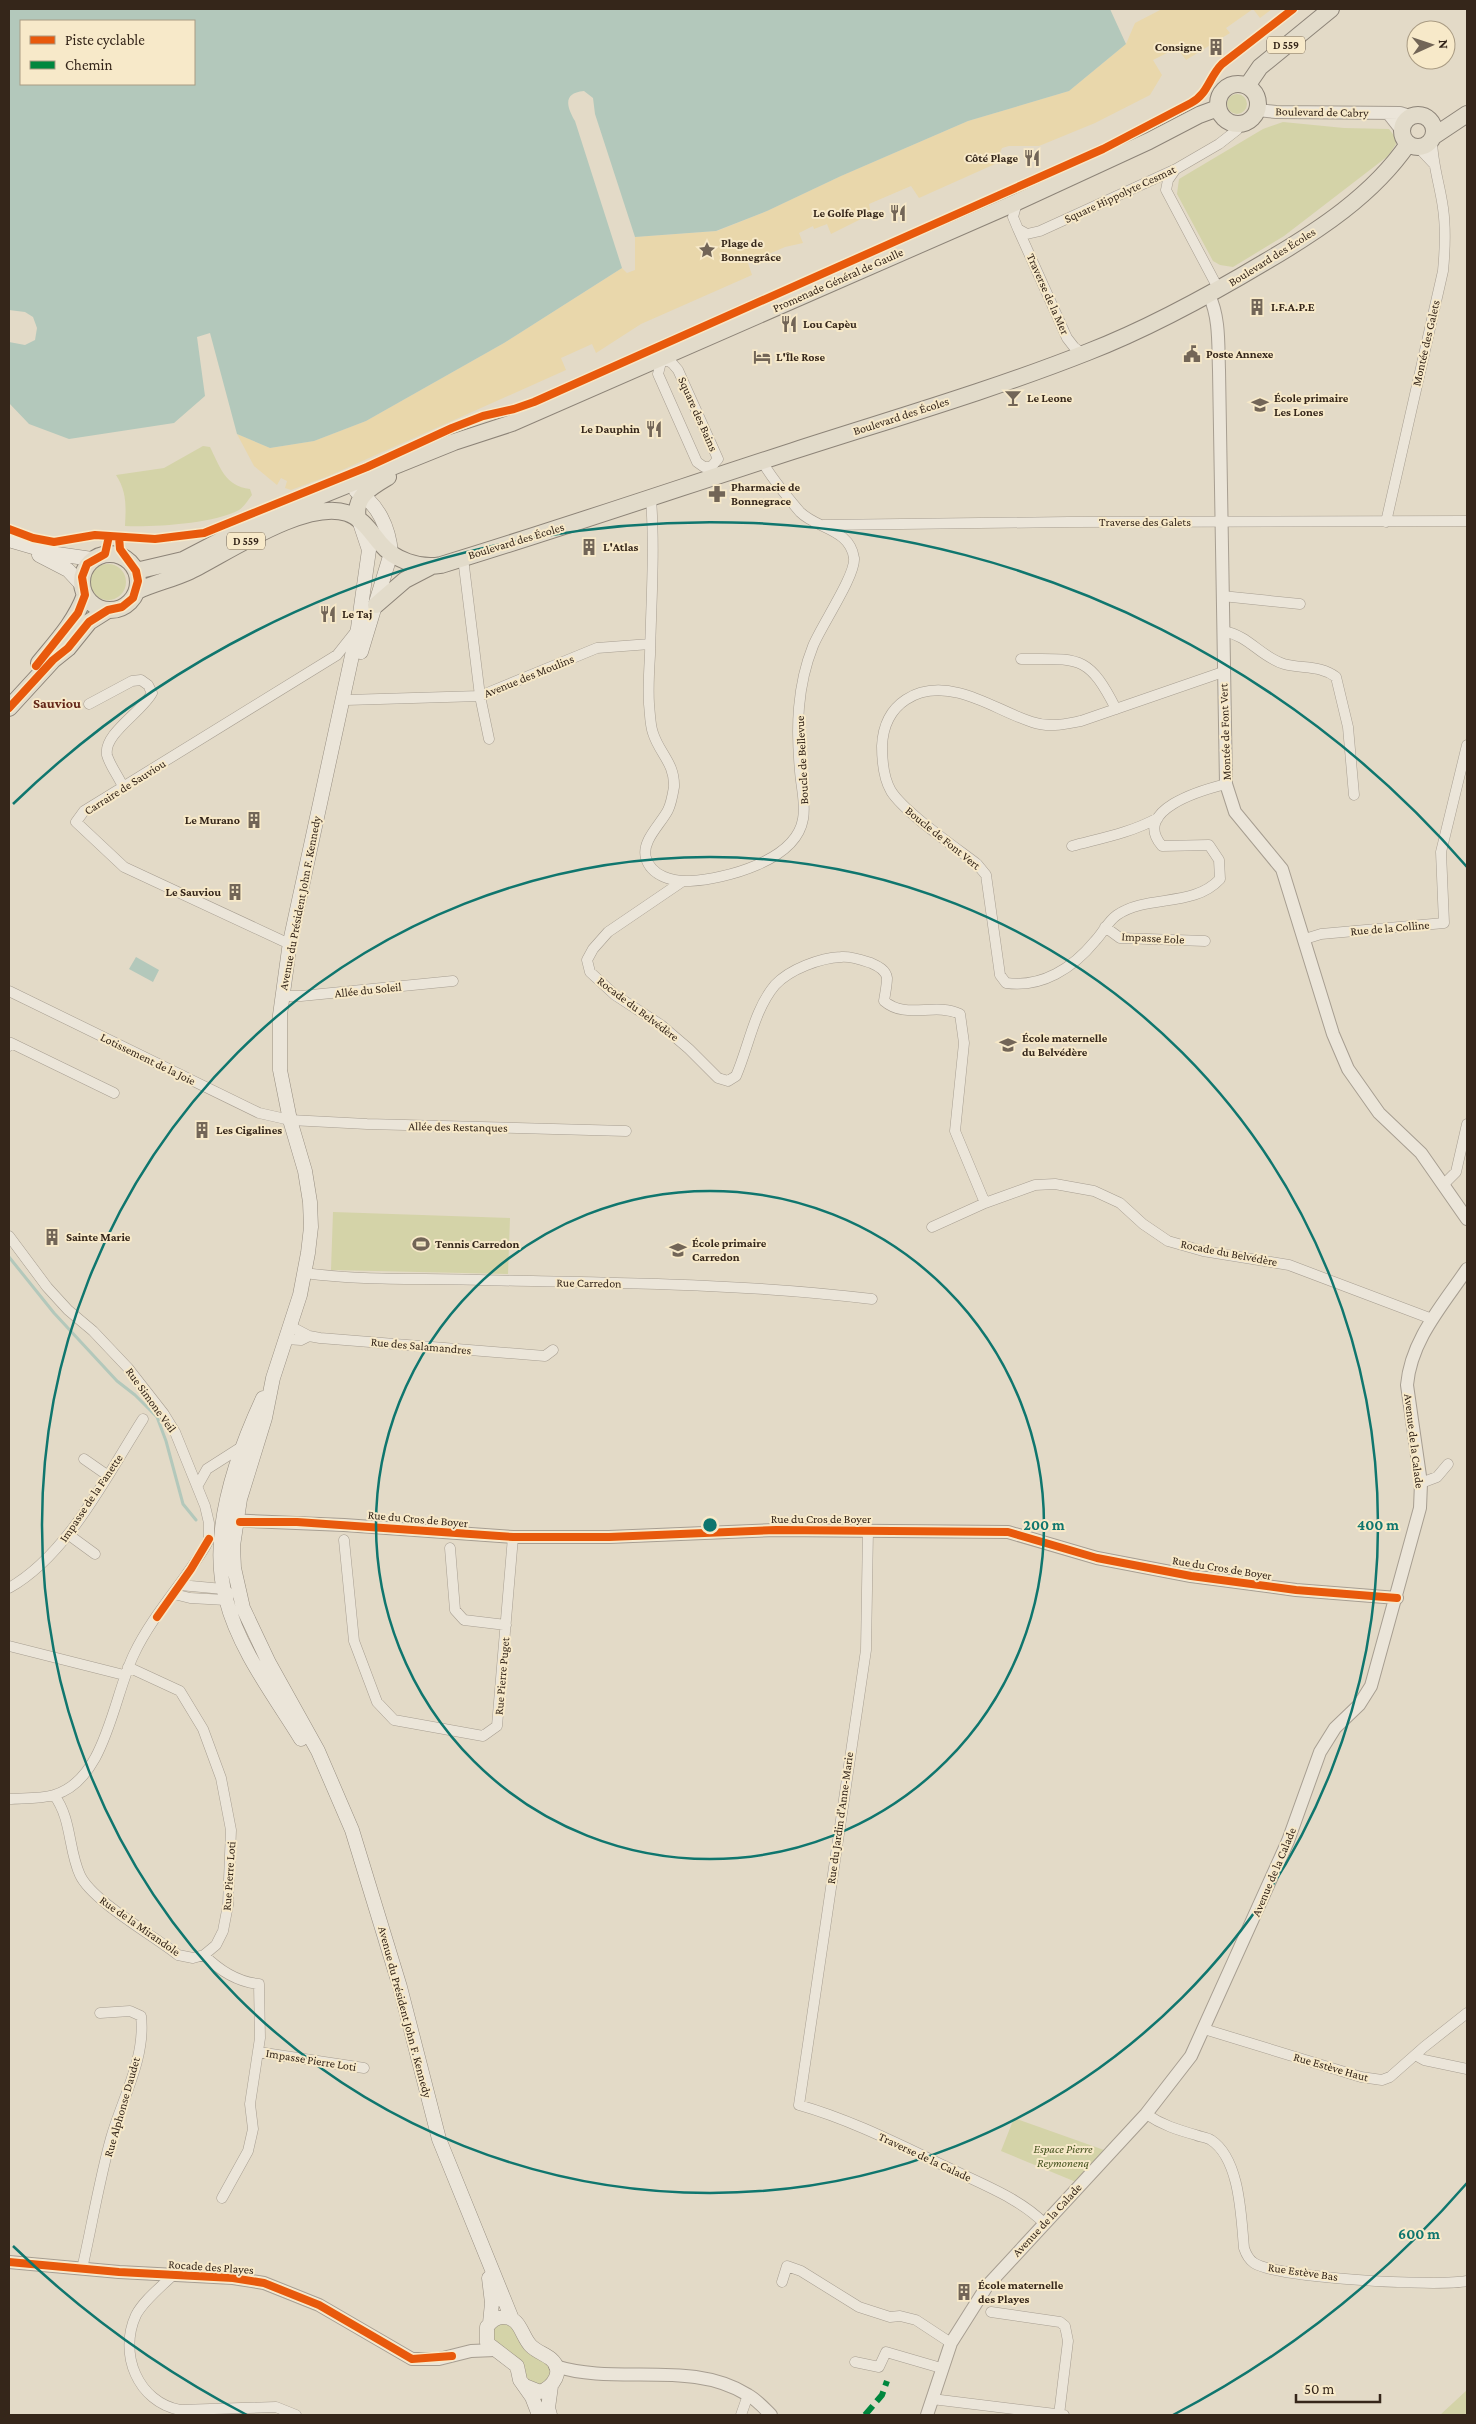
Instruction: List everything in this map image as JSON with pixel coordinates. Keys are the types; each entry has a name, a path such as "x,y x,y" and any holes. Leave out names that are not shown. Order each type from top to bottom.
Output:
{"main road":[{"name":"D 559","path":"1247,86 1260,67 1331,9"},
{"path":"1235,84 1247,86 1255,93 1257,110 1250,120 1238,124 1223,118 1218,108 1220,95 1224,89 1235,84"},
{"name":"Promenade Général de Gaulle","path":"346,485 454,442 512,423 1017,202 1149,142 1199,115 1218,108"},
{"path":"1467,114 1433,137 1426,145 1410,141 1406,123 1420,118 1467,114"},
{"path":"1420,118 1433,126 1433,137"},
{"name":"Boulevard des Écoles","path":"358,520 368,527 390,553 406,561 430,567 651,499 714,472 762,461 1021,377 1083,354 1153,324 1214,292 1288,248 1362,196 1392,166 1410,141"},
{"name":"Promenade Général de Gaulle","path":"363,495 374,485 454,442"},
{"name":"D 559","path":"136,571 183,560 258,521 346,485"},
{"name":"Avenue du Président John F. Kennedy","path":"339,721 376,605 390,553 389,539 383,522 370,500 346,485"},
{"path":"358,520 357,505 363,495"},
{"name":"D 559","path":"136,591 154,582 188,572 264,531 306,515 318,512 342,512 358,520"},
{"name":"Avenue du Président John F. Kennedy","path":"325,1772 311,1756 244,1647 227,1594 220,1557 244,1446 273,1378 305,1273 311,1227 310,1202 305,1171 290,1120 280,1070 282,996 290,942 358,628 369,550 358,520"},
{"path":"9,541 65,556 92,559 105,554 120,555 127,559 136,571 138,581 136,591 128,603 115,610 97,607 68,570 9,541"},
{"path":"9,698 78,613 83,589 84,570 92,559"},
{"path":"376,605 405,580 430,567"},
{"path":"9,708 53,660 68,648 89,622 108,610"},
{"name":"Avenue du Président John F. Kennedy","path":"273,1378 265,1418 244,1484 229,1520 234,1568 243,1608 269,1663 318,1752 325,1772 342,1804 352,1830 400,1987 439,2139 512,2319 522,2329 532,2347 552,2360 556,2366"},
{"name":"Avenue du Président John F. Kennedy","path":"485,2253 492,2303 488,2328"},
{"path":"512,2319 500,2317 488,2328 487,2343 517,2366 539,2415"},
{"path":"550,2415 548,2408 557,2371 556,2366"},
{"path":"525,2386 540,2392 553,2384"}],"street":[{"name":"Boulevard de Cabry","path":"1257,110 1407,114 1420,118"},
{"path":"1388,114 1410,141 1434,164"},
{"name":"Square Hippolyte Cesmat","path":"1018,229 1027,234 1040,231 1176,169 1219,144 1237,130 1238,124"},
{"name":"Montée des Galets","path":"1386,522 1443,271 1445,229 1443,208 1434,164 1433,137"},
{"name":"Montée de Font Vert","path":"1176,169 1168,180 1166,190 1214,292 1217,321 1226,784 1236,812 1282,870 1333,1034 1348,1070 1379,1113 1412,1142 1444,1184 1467,1219"},
{"path":"1017,202 1013,217 1018,229"},
{"name":"Traverse de la Mer","path":"1018,229 1067,338 1083,354"},
{"name":"Square des Bains","path":"662,358 672,363 678,370 718,459 714,472 697,462 658,374 662,358"},
{"name":"Boucle de Bellevue","path":"651,499 653,537 649,703 653,733 671,764 674,787 668,810 646,847 645,856 649,865 660,875 683,881 726,877 774,856 796,837 801,828 804,806 798,725 801,685 813,646 851,574 854,560 851,548 843,537 802,514 762,461"},
{"name":"Traverse des Galets","path":"823,525 1467,521"},
{"path":"463,558 480,696 489,739"},
{"path":"1222,596 1300,604"},
{"name":"Carraire de Sauviou","path":"290,942 283,941 124,867 76,822 84,811 337,655 358,628"},
{"path":"1223,631 1246,639 1267,657 1284,664 1322,669 1336,677 1348,727 1354,795"},
{"name":"Avenue des Moulins","path":"346,700 480,696 597,648 650,644"},
{"path":"337,655 350,668"},
{"path":"1022,659 1069,659 1082,664 1096,673 1116,709"},
{"name":"Boucle de Font Vert","path":"1161,816 1154,826 1154,837 1162,846 1209,845 1219,860 1220,879 1212,888 1195,894 1132,908 1118,915 1105,927 1096,941 1057,975 1033,983 1006,983 1000,975 986,875 977,864 903,805 890,790 883,766 882,746 885,728 895,707 916,694 936,691 958,693 1034,723 1058,726 1081,722 1223,672"},
{"path":"89,704 132,681 141,680 148,684 152,694 147,702 115,734 107,745 108,756 123,787"},
{"name":"Rue de la Colline","path":"1305,939 1321,934 1444,924 1441,852 1467,745"},
{"path":"1072,846 1140,828 1161,816 1167,808 1191,794 1226,784"},
{"name":"Rocade du Belvédère","path":"683,881 608,932 593,949 587,960 590,972 599,982 661,1025 718,1078 728,1080 736,1076 766,996 777,983 796,971 817,962 842,957 880,966 887,977 884,1001 892,1008 908,1010 948,1008 960,1014 964,1043 955,1132 985,1203 1035,1185 1055,1184 1094,1191 1120,1203 1143,1224 1168,1240 1203,1251 1289,1265 1432,1319"},
{"name":"Impasse Eole","path":"1105,927 1120,938 1205,941"},
{"name":"Allée du Soleil","path":"282,996 301,996 453,981"},
{"name":"Lotissement de la Joie","path":"9,991 259,1113 290,1120"},
{"path":"9,1046 11,1043 114,1093"},
{"name":"Allée des Restanques","path":"290,1120 626,1131"},
{"path":"1444,1184 1456,1172 1467,1124"},
{"path":"932,1227 985,1203"},
{"name":"Rue Simone Veil","path":"9,1236 47,1288 68,1310 93,1331 128,1368 164,1414 175,1432 198,1485 209,1523 209,1539 142,1640 126,1671 101,1750 93,1763 75,1783 54,1795"},
{"name":"Avenue de la Calade","path":"926,2415 941,2368 952,2343 987,2286 1146,2114 1191,2056 1288,1841 1320,1752 1335,1728 1359,1705 1371,1686 1420,1508 1421,1483 1407,1385 1408,1370 1416,1346 1432,1319 1467,1270"},
{"name":"Rue Carredon","path":"305,1273 361,1277 697,1285 810,1292 872,1299"},
{"name":"Rue des Salamandres","path":"288,1332 300,1340 309,1336 544,1356 553,1350"},
{"name":"Impasse de la Fanette","path":"9,1588 44,1562 69,1535 143,1419"},
{"path":"198,1485 207,1469 244,1446"},
{"path":"84,1459 107,1475"},
{"path":"1421,1483 1437,1477 1448,1464"},
{"name":"Rue du Cros de Boyer","path":"229,1520 306,1522 512,1537 609,1537 776,1530 1008,1532 1097,1558 1191,1576 1296,1590 1396,1598"},
{"name":"Rue du Jardin d'Anne-Marie","path":"799,2105 866,1650 868,1530"},
{"path":"69,1535 95,1554"},
{"name":"Rue Pierre Puget","path":"344,1540 354,1641 377,1702 394,1720 483,1736 497,1726 512,1537"},
{"path":"450,1548 455,1610 464,1620 506,1625"},
{"path":"227,1594 234,1568"},
{"path":"180,1585 227,1594 243,1608"},
{"path":"174,1594 190,1598 227,1594"},
{"path":"9,1646 126,1671"},
{"name":"Rue Pierre Loti","path":"126,1671 180,1691 203,1729 221,1778 231,1830 228,1905 223,1931 216,1945 204,1955"},
{"path":"9,1799 54,1795"},
{"name":"Rue de la Mirandole","path":"54,1795 66,1820 80,1875 90,1892 178,1955 193,1958 204,1955"},
{"path":"204,1955 218,1970 250,1983 259,1984 258,2052 250,2104 253,2129 248,2150 222,2198"},
{"name":"Rue Alphonse Daudet","path":"82,2269 111,2137 130,2079 143,2030 141,2016 130,2011 100,2013"},
{"name":"Rue Estève Haut","path":"1204,2029 1374,2080 1390,2078 1467,2013"},
{"name":"Impasse Pierre Loti","path":"258,2052 364,2068"},
{"path":"1415,2055 1424,2060 1467,2069"},
{"name":"Traverse de la Calade","path":"799,2105 854,2124 958,2172 1022,2204 1044,2223"},
{"name":"Rue Estève Bas","path":"1146,2114 1159,2124 1211,2140 1225,2156 1238,2188 1244,2248 1247,2256 1255,2263 1293,2272 1374,2281 1467,2281"},
{"name":"Rocade des Playes","path":"9,2262 82,2269 233,2278 264,2283 319,2305 412,2359 439,2359 471,2351 495,2350"},
{"path":"782,2282 787,2266 800,2271 858,2307 890,2317 900,2316 916,2320 952,2343"},
{"path":"173,2275 143,2306 132,2325 129,2339 132,2366 143,2388 155,2400 170,2408 180,2410 276,2407 296,2415"},
{"path":"991,2312 1060,2322 1065,2326 1068,2341 1059,2415"},
{"path":"471,2351 488,2328"},
{"path":"857,2362 879,2367 886,2352 941,2368"},
{"path":"556,2366 587,2372 705,2379 728,2385 748,2394 771,2415"},
{"path":"553,2384 587,2372"},
{"path":"741,2415 748,2394"},
{"path":"932,2399 1064,2415"}],"green space":[{"path":"1237,94 1244,97 1247,104 1244,111 1237,114 1230,111 1227,104 1230,97"},
{"path":"1283,122 1344,128 1389,129 1395,137 1396,144 1388,156 1284,236 1233,267 1220,265 1213,261 1177,194 1179,179 1263,129"},
{"path":"203,446 210,447 220,468 229,480 250,489 252,495 243,507 228,515 214,519 167,525 125,526 124,493 116,475 164,468"},
{"path":"108,564 115,565 121,569 125,575 125,589 121,595 115,599 108,600 101,599 95,595 91,589 90,582 91,575 95,569 101,565"},
{"name":"Tennis Carredon","path":"333,1212 510,1218 508,1274 331,1270"},
{"name":"Espace Pierre Reymonenq","path":"1014,2118 1104,2150 1076,2182 1001,2151"},
{"path":"505,2317 557,2377 532,2390 486,2332"},
{"path":"1467,2390 1467,2415 1440,2415"}],"sand":[{"name":"Plage de Bonnegrâce","path":"1162,9 1253,9 1226,28 1230,33 1186,60 1177,48 1153,60 1162,75 1150,95 1095,123 1039,146 1009,146 1002,148 995,164 919,198 911,186 869,204 871,214 831,234 827,224 814,229 813,226 799,233 803,243 785,247 748,263 752,275 641,324 596,353 592,344 561,358 566,370 331,475 291,490 285,488 287,481 281,478 277,485 254,466 237,434 270,448 314,441 366,421 504,343 622,268 627,273 635,270 635,237 717,231 767,211 841,176 968,121 1069,91 1126,44 1135,23"},
{"path":"1253,9 1272,9 1260,18"}],"shaded area":[{"path":"9,9 1110,9 1126,44 1069,91 968,121 841,176 767,211 716,231 635,237 595,114 593,98 584,91 577,92 569,98 570,111 575,121 622,268 504,343 366,421 314,441 270,448 237,434 210,333 197,337 205,396 174,423 69,439 29,424 9,403"},
{"path":"136,957 159,970 153,982 129,969"}],"pier":[{"path":"9,310 25,312 33,317 37,328 35,340 25,345 9,342"}],"waterway":[{"path":"9,1257 54,1313 117,1381 135,1395 157,1417 166,1441 183,1504 196,1520"}],"marked path":[{"path":"865,2415 882,2395 887,2381"}],"cycle path":[{"path":"9,529 33,538 54,542 95,535 155,539 204,533 367,467 452,428 483,416 534,402 1103,149 1197,99 1222,64 1293,9"},
{"path":"36,666 78,613 85,595 82,577 87,564 105,554 109,536"},
{"path":"9,708 53,660 68,648 89,622 108,610 122,607 133,598 138,581 136,571 120,549 119,537"},
{"path":"240,1522 297,1522 513,1537 609,1537 776,1530 1008,1532 1097,1558 1191,1576 1296,1590 1397,1598"},
{"path":"157,1617 191,1569 209,1539"},
{"path":"9,2262 119,2272 233,2278 264,2283 319,2305 412,2359 452,2356"}],"place":[{"name":"Consigne","path":"1216,47"},
{"name":"Côté Plage","path":"1032,158"},
{"name":"Le Golfe Plage","path":"898,213"},
{"name":"Plage de Bonnegrâce","path":"707,250"},
{"name":"I.F.A.P.E","path":"1257,307"},
{"name":"Lou Capèu","path":"789,324"},
{"name":"Poste Annexe","path":"1192,354"},
{"name":"L'Île Rose","path":"762,357"},
{"name":"Le Leone","path":"1013,398"},
{"name":"École primaire Les Lones","path":"1260,405"},
{"name":"Le Dauphin","path":"654,429"},
{"name":"Pharmacie de Bonnegrace","path":"717,494"},
{"name":"L'Atlas","path":"589,547"},
{"name":"Le Taj","path":"328,614"},
{"name":"Le Murano","path":"254,820"},
{"name":"Le Sauviou","path":"235,892"},
{"name":"École maternelle du Belvédère","path":"1008,1045"},
{"name":"Les Cigalines","path":"202,1130"},
{"name":"Sainte Marie","path":"52,1237"},
{"name":"Tennis Carredon","path":"421,1244"},
{"name":"École primaire Carredon","path":"678,1250"},
{"name":"École maternelle des Playes","path":"964,2292"}],"district":[{"name":"Sauviou","path":"57,703"}]}
